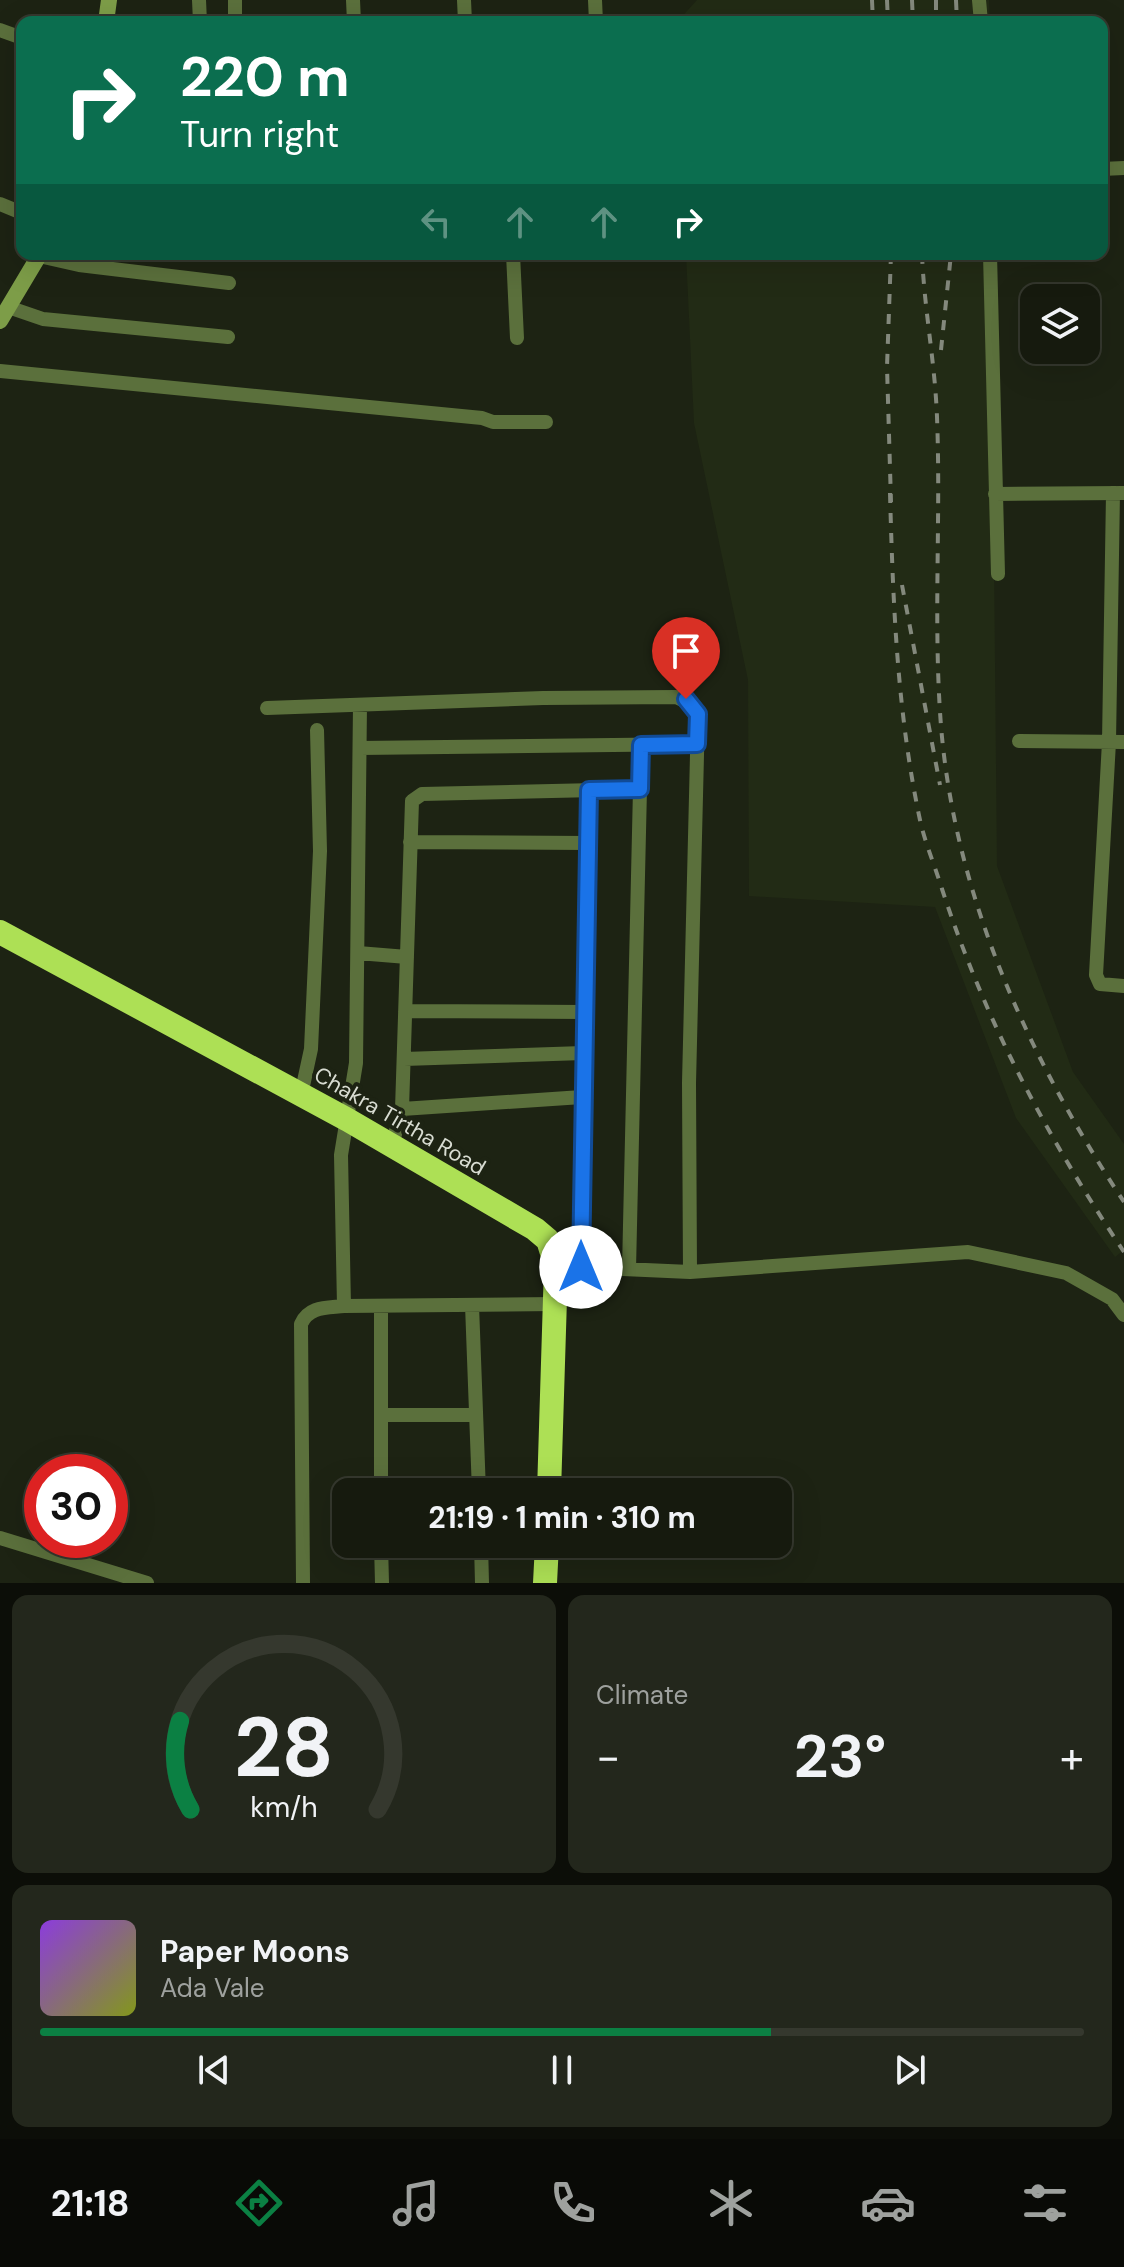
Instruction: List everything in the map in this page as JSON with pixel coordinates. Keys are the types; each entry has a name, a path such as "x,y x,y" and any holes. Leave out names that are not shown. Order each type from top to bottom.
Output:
{"highway":[{"name":"Chakra Tirtha Road","path":"0,932 348,1120 535,1229 548,1240 556,1266 549,1478"},
{"path":"545,1583 546,1558"}],"main road":[{"path":"4,314 37,260"}],"street":[{"path":"60,260 229,283"},
{"path":"513,260 517,338"},
{"path":"990,260 998,574"},
{"path":"4,314 228,337"},
{"path":"0,371 482,418 493,422 546,422"},
{"path":"995,494 1119,493 1117,742 1096,975 1100,984 1124,986"},
{"path":"267,708 676,697 686,699 698,714 689,1083 690,1272"},
{"path":"344,1306 341,1155 356,1063 360,705"},
{"path":"301,1095 311,1049 318,882 317,730"},
{"path":"1019,741 1117,742"},
{"path":"360,748 697,744"},
{"path":"629,1269 641,745"},
{"path":"392,1145 402,1109 412,801 422,794 640,789"},
{"path":"581,1267 589,790"},
{"path":"410,842 588,843"},
{"path":"358,953 407,957"},
{"path":"405,1011 584,1012"},
{"path":"404,1059 583,1053"},
{"path":"402,1109 582,1097"},
{"path":"556,1266 690,1272 968,1252 1066,1273 1112,1299 1124,1315"},
{"path":"303,1583 301,1324 305,1315 313,1310 344,1306 555,1304"},
{"path":"472,1305 478,1478"},
{"path":"381,1306 381,1478"},
{"path":"381,1415 476,1415"},
{"path":"0,1538 147,1583"},
{"path":"381,1558 382,1583"},
{"path":"481,1558 482,1583"}],"shaded area":[{"path":"697,0 989,0 990,16 682,16"},
{"path":"686,260 991,260 997,866 1073,1072 1124,1144 1124,1250 1115,1257 1016,1118 935,907 749,896 748,680 694,423"}],"railway":[{"path":"872,0 873,16"},
{"path":"887,0 888,16"},
{"path":"912,0 913,16"},
{"path":"936,0 936,16"},
{"path":"956,0 957,16"},
{"path":"891,260 887,367 891,502"},
{"path":"922,260 937,417 941,726 949,790 962,853 980,915 1028,1034 1058,1092 1124,1202"},
{"path":"941,350 950,260"},
{"path":"890,493 901,698 912,779 925,837 959,938 998,1032 1069,1165 1124,1252"},
{"path":"902,585 940,785"}],"route":[{"path":"581,1267 589,790 640,789 641,745 697,744 698,714 686,699"}]}
